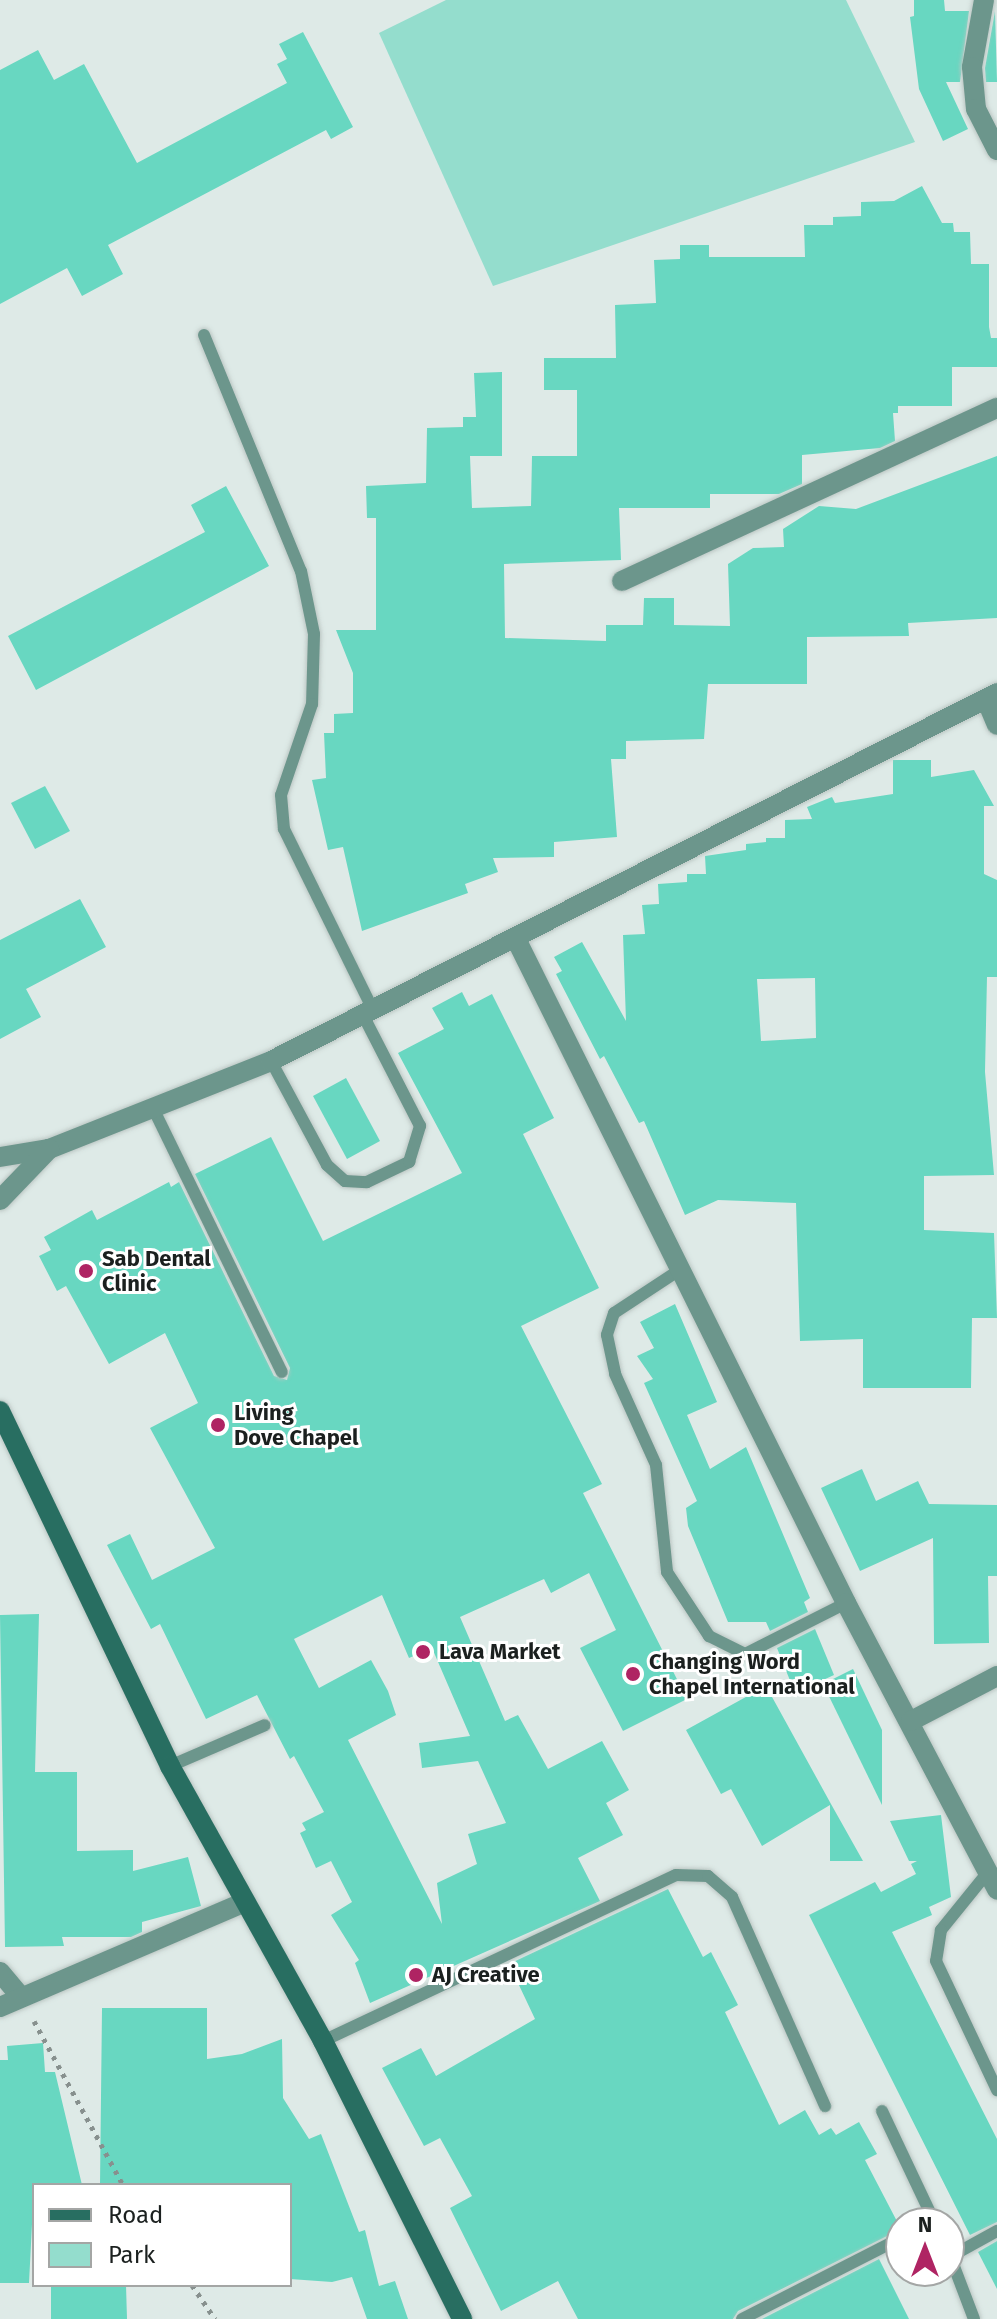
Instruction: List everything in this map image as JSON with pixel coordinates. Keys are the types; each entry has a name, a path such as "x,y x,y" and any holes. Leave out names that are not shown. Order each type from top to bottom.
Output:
{"street":[{"path":"984,0 972,67 976,109 997,150"},
{"path":"622,581 997,408"},
{"path":"0,1157 49,1149 271,1061 991,696 997,725"},
{"path":"516,939 846,1603 993,1881"},
{"path":"0,1200 49,1149"},
{"path":"0,1411 170,1766 243,1903 323,2041 462,2319"},
{"path":"911,1721 997,1676"},
{"path":"0,2007 243,1903"},
{"path":"0,1972 21,1997"}],"lane":[{"path":"204,335 297,558 314,634 312,704 281,795 284,829 420,1126 409,1162 367,1182 345,1181 327,1165 271,1061"},
{"path":"152,1106 282,1372"},
{"path":"681,1269 614,1313 607,1335 615,1374 656,1465 667,1572 709,1636 745,1654 846,1603"},
{"path":"170,1766 265,1725"},
{"path":"323,2041 676,1875 708,1876 732,1897 825,2106"},
{"path":"993,1881 941,1930 936,1961 997,2090"},
{"path":"882,2111 927,2207"},
{"path":"965,2249 997,2231"},
{"path":"742,2319 885,2246"},
{"path":"962,2287 974,2319"}],"path":[{"path":"21,1997 122,2183"},
{"path":"193,2287 215,2319"}],"green space":[{"path":"446,0 846,0 915,142 493,286 379,33"}],"building":[{"path":"914,0 944,0 945,11 969,11 960,82 946,82 968,129 943,141 919,89 910,17 914,16"},
{"path":"995,11 997,82 986,82 985,68"},
{"path":"303,32 353,127 331,139 326,130 108,245 123,274 82,296 67,268 0,304 0,70 38,50 54,80 84,64 137,163 287,83 277,64 287,59 279,44"},
{"path":"922,186 942,223 953,223 954,232 970,232 971,264 989,264 989,327 991,338 997,338 997,367 952,367 952,406 898,406 898,413 893,413 895,441 880,448 802,455 802,484 779,494 710,494 710,508 619,508 621,560 504,564 505,638 606,641 606,625 643,625 644,598 674,598 674,625 730,626 728,564 753,548 784,547 783,529 819,506 856,509 997,456 997,618 908,623 909,636 807,637 807,684 708,684 704,739 626,741 626,759 611,759 617,837 554,842 554,857 493,858 498,872 465,884 468,893 362,931 343,847 328,850 312,780 326,778 324,733 334,733 334,714 353,713 353,673 336,630 376,630 376,518 367,518 366,486 426,483 427,428 463,427 463,417 476,417 474,373 502,372 502,456 470,456 472,508 531,506 532,456 577,456 577,390 544,390 544,358 616,358 615,305 656,303 654,260 680,259 680,245 709,245 709,257 805,257 804,225 833,225 833,217 861,216 861,202 894,201"},
{"path":"226,486 269,566 36,690 8,636 205,532 191,505"},
{"path":"893,760 931,760 931,777 974,770 994,806 984,806 984,874 997,880 997,977 987,977 985,1072 994,1175 924,1176 924,1230 994,1233 997,1318 972,1318 971,1388 863,1388 863,1339 800,1341 796,1203 718,1200 685,1215 644,1121 639,1123 604,1056 600,1059 556,974 562,971 554,957 582,942 626,1021 623,935 645,934 642,905 659,904 658,884 687,882 687,874 706,874 705,856 746,850 746,844 766,842 766,838 785,838 785,820 812,819 807,807 832,797 835,803 893,794","holes":["815,978 816,1038 761,1041 757,979"]},
{"path":"45,786 70,831 35,849 11,803"},
{"path":"80,899 106,947 26,989 41,1017 0,1039 0,940"},
{"path":"462,992 469,1006 492,994 554,1118 523,1134 599,1288 521,1326 602,1484 583,1493 687,1699 623,1731 580,1648 616,1630 589,1573 551,1593 544,1579 460,1617 505,1721 518,1715 548,1769 602,1741 629,1790 606,1803 623,1835 578,1858 600,1901 370,2003 355,1963 359,1960 331,1915 352,1902 331,1861 316,1868 300,1833 306,1830 302,1823 324,1812 294,1756 290,1759 257,1695 206,1719 160,1624 151,1629 107,1545 130,1534 152,1580 215,1548 150,1428 198,1403 165,1333 109,1364 66,1286 57,1291 39,1256 51,1250 44,1237 92,1210 97,1220 169,1182 171,1187 179,1182 274,1376 287,1380 290,1368 195,1174 271,1137 323,1241 462,1173 398,1053 444,1029 432,1008","holes":["382,1595 409,1658 432,1648 470,1736 419,1743 422,1768 478,1761 506,1823 468,1834 477,1864 437,1883 442,1924 348,1740 396,1715 388,1691 371,1660 319,1688 294,1639"]},
{"path":"346,1078 380,1141 347,1159 313,1096"},
{"path":"675,1304 717,1402 687,1415 710,1469 746,1447 810,1598 804,1602 808,1612 770,1631 766,1622 728,1622 688,1526 686,1508 697,1501 644,1383 653,1379 637,1356 654,1348 640,1322"},
{"path":"862,1469 876,1501 918,1481 929,1504 997,1505 997,1576 988,1576 989,1643 934,1644 933,1538 860,1571 821,1488"},
{"path":"39,1614 35,1772 77,1772 77,1851 133,1850 133,1871 188,1857 201,1906 142,1922 142,1932 131,1937 62,1937 64,1946 5,1947 0,1615"},
{"path":"815,1629 834,1675 795,1693 777,1648"},
{"path":"853,1669 882,1730 882,1805 823,1684"},
{"path":"766,1686 863,1861 830,1861 830,1805 762,1846 731,1789 721,1794 686,1730"},
{"path":"941,1815 951,1897 929,1907 932,1915 892,1932 997,2139 997,2222 970,2235 965,2225 965,2207 956,2207 809,1915 875,1882 881,1892 916,1874 911,1864 917,1861 909,1861 890,1821"},
{"path":"668,1889 703,1957 711,1952 738,2005 725,2012 779,2125 805,2110 819,2135 831,2128 836,2135 859,2122 877,2154 865,2160 890,2207 885,2207 885,2237 738,2311 733,2319 578,2319 558,2281 501,2311 450,2208 472,2196 440,2138 424,2146 382,2068 421,2048 436,2076 535,2019 509,1964"},
{"path":"102,2008 207,2008 207,2059 242,2054 282,2039 283,2098 309,2139 321,2134 359,2232 365,2230 379,2286 395,2281 408,2319 367,2319 352,2277 332,2282 292,2279 292,2183 100,2183"},
{"path":"43,2043 45,2072 55,2072 82,2183 32,2183 29,2283 0,2283 0,2060 8,2060 7,2046"},
{"path":"997,2241 997,2289 978,2252"},
{"path":"879,2259 885,2271 885,2287 893,2287 909,2319 762,2319"},
{"path":"51,2287 126,2287 127,2319 51,2319"}],"place":[{"name":"Sab Dental Clinic","path":"86,1271"},
{"name":"Living Dove Chapel","path":"218,1425"},
{"name":"Lava Market","path":"423,1652"},
{"name":"Changing Word Chapel International","path":"633,1674"},
{"name":"AJ Creative","path":"416,1975"}]}
